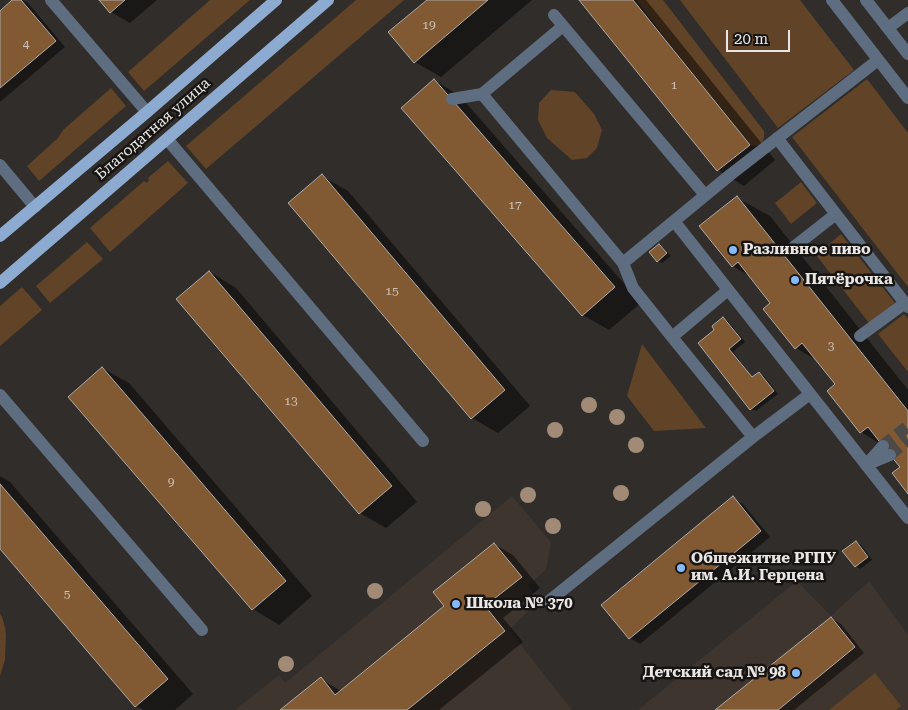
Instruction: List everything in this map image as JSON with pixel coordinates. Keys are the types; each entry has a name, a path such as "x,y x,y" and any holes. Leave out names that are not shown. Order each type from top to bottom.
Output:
{"main road":[{"name":"Благодатная улица","path":"0,236 276,0"},
{"name":"Благодатная улица","path":"0,283 328,0"}],"street":[{"path":"51,0 147,112"},
{"path":"832,0 908,98"},
{"path":"866,0 908,54"},
{"path":"888,28 908,13"},
{"path":"554,15 705,195"},
{"path":"452,99 482,94 564,26"},
{"path":"623,264 705,195 878,60"},
{"path":"482,94 623,264 633,288 753,437"},
{"path":"777,138 906,305 860,336"},
{"path":"167,139 423,441"},
{"path":"0,165 35,207"},
{"path":"790,250 836,214"},
{"path":"674,221 908,518"},
{"path":"672,337 728,290"},
{"path":"549,601 753,437 810,394"},
{"path":"0,395 202,630"},
{"path":"866,466 886,450"}],"shaded area":[{"path":"210,0 250,0 144,91 128,72"},
{"path":"356,0 404,0 206,169 186,146"},
{"path":"636,0 663,0 764,131 761,145 753,146 747,144"},
{"path":"680,0 800,0 854,70 778,128"},
{"path":"867,79 908,133 908,287 792,137"},
{"path":"111,88 126,106 39,181 27,166 58,138 63,130"},
{"path":"551,90 575,92 594,114 602,130 597,148 587,158 572,160 547,138 538,120 539,103"},
{"path":"168,161 188,183 110,252 90,228 144,181 147,183 148,178"},
{"path":"801,182 817,203 791,224 775,203"},
{"path":"841,234 895,303 869,323 816,255"},
{"path":"87,242 103,259 50,303 36,286"},
{"path":"22,287 42,310 0,346 0,306"},
{"path":"904,314 908,319 908,372 878,334"},
{"path":"642,344 706,428 654,431 627,396"},
{"name":"Школа № 370","path":"512,496 551,542 546,570 528,585 532,592 533,601 531,608 509,630 572,710 235,710 279,675 285,683"},
{"name":"Детский сад № 98","path":"797,581 831,616 869,581 908,635 908,710 638,710"},
{"path":"0,614 6,635 5,660 0,676"},
{"path":"875,673 901,706 896,710 829,710"}],"building":[{"path":"12,0 21,0 56,41 0,88 0,11"},
{"path":"99,0 125,0 110,13"},
{"path":"427,0 488,0 414,63 388,32"},
{"path":"579,0 633,0 750,145 717,171"},
{"path":"434,79 615,287 582,316 401,108"},
{"path":"322,174 505,390 471,419 288,203"},
{"path":"737,196 908,411 908,494 892,473 900,467 868,427 860,433 827,391 835,384 802,343 795,349 763,309 770,303 738,262 732,267 699,226"},
{"path":"659,244 667,253 657,262 649,252"},
{"path":"209,271 392,486 359,514 176,299"},
{"path":"723,317 741,339 729,349 752,377 759,372 774,391 750,410 698,343 714,330 712,326"},
{"path":"102,367 286,581 252,610 68,397"},
{"path":"0,484 168,679 135,707 0,549"},
{"name":"Общежитие РГПУ им. А.И. Герцена","path":"733,496 761,531 629,639 601,605"},
{"path":"856,541 868,557 855,567 842,551"},
{"path":"494,543 522,577 485,606 505,631 407,710 280,710 321,677 335,695 444,606 433,592"},
{"path":"831,617 855,647 778,710 715,710"}],"tunnel":[{"path":"883,446 908,426"},
{"path":"890,455 908,439"}],"place":[{"name":"Разливное пиво","path":"733,250"},
{"name":"Пятёрочка","path":"795,280"},
{"name":"Общежитие РГПУ им. А.И. Герцена","path":"681,568"},
{"name":"Школа № 370","path":"456,604"},
{"name":"Детский сад № 98","path":"796,673"}]}
